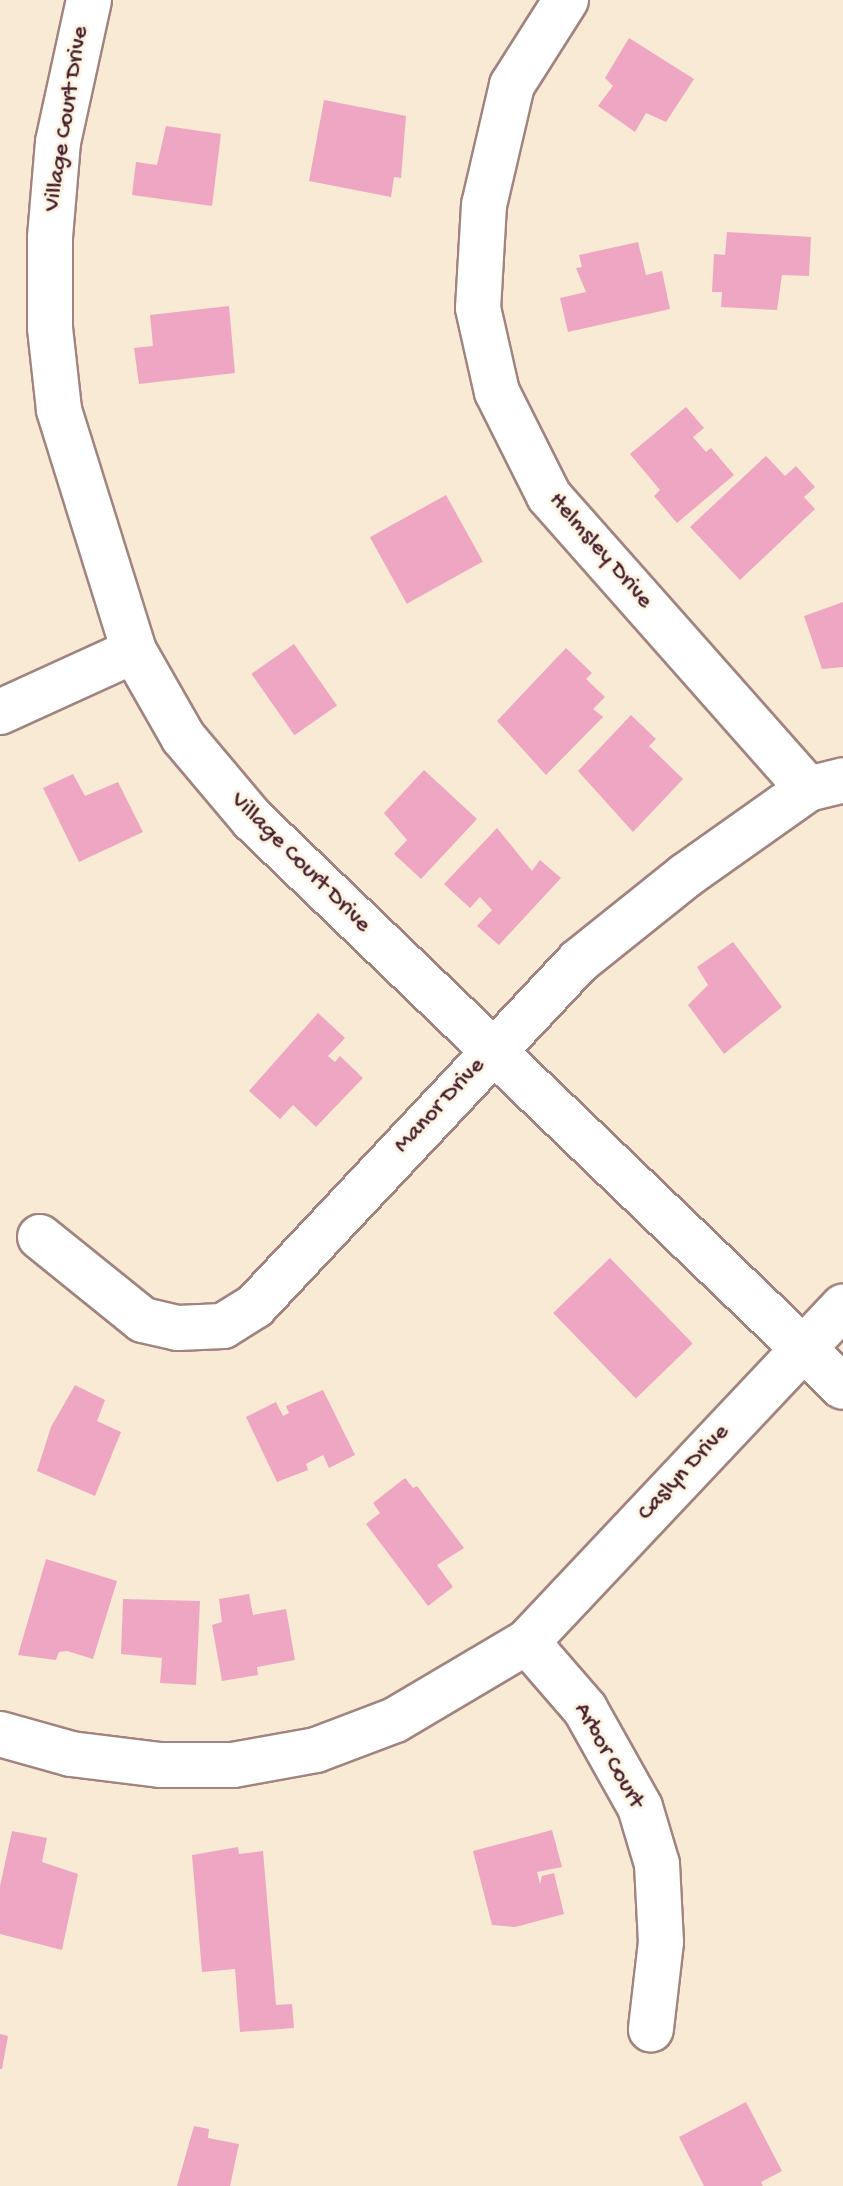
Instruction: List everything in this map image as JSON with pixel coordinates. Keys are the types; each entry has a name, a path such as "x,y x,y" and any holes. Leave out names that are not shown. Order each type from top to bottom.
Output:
{"street":[{"name":"Village Court Drive","path":"89,0 58,142 50,238 50,328 59,410 134,651 183,737 253,820 804,1346 843,1387"},
{"name":"Helmsley Drive","path":"566,0 512,85 484,205 478,308 497,392 549,496 826,784"},
{"path":"0,712 134,651"},
{"name":"Manor Drive","path":"40,1237 143,1320 178,1328 223,1326 255,1306 492,1050 579,961 685,876 826,784"},
{"name":"Caslyn Drive","path":"0,1734 71,1754 160,1765 233,1765 316,1750 395,1720 527,1642 843,1307"},
{"name":"Arbor Court","path":"527,1642 585,1709 640,1807 657,1864 661,1942 651,2029"}],"building":[{"path":"629,38 694,79 666,122 646,113 635,132 598,106 613,86 605,78"},
{"path":"324,100 406,116 401,178 394,177 391,197 309,181"},
{"path":"166,126 221,134 212,206 132,195 136,162 157,165"},
{"path":"727,232 811,237 809,276 782,275 777,310 721,307 722,292 712,292 714,254 725,255"},
{"path":"638,242 646,275 662,271 670,309 568,332 560,298 586,292 576,268 582,267 579,255"},
{"path":"229,306 235,373 139,384 134,348 153,346 150,315"},
{"path":"686,407 704,428 693,437 706,452 711,448 734,475 677,523 654,496 660,490 630,454"},
{"path":"766,456 785,476 796,466 815,487 804,497 815,509 740,580 690,527"},
{"path":"446,495 483,561 407,604 370,537"},
{"path":"843,602 843,667 822,669 804,616"},
{"path":"294,644 337,705 294,735 251,674"},
{"path":"566,648 592,673 586,679 605,697 593,709 603,717 546,775 497,721"},
{"path":"631,715 656,739 649,746 683,779 633,832 578,771"},
{"path":"424,770 477,819 421,879 394,854 407,840 384,813"},
{"path":"73,774 85,796 118,782 143,832 79,862 43,788"},
{"path":"497,828 532,871 540,860 561,878 499,945 477,926 492,910 480,897 470,908 444,884"},
{"path":"733,942 782,1007 724,1054 688,1005 708,985 697,967"},
{"path":"318,1013 345,1038 328,1056 335,1062 340,1056 363,1078 316,1127 293,1105 280,1119 249,1091"},
{"path":"610,1258 693,1344 636,1398 553,1313"},
{"path":"75,1385 105,1400 97,1421 121,1432 95,1496 37,1471 51,1427"},
{"path":"323,1390 355,1455 329,1468 323,1455 306,1464 308,1470 277,1482 246,1417 276,1402 283,1416 289,1413 286,1406"},
{"path":"405,1478 413,1488 417,1486 464,1548 437,1565 453,1587 428,1606 366,1524 380,1513 373,1503"},
{"path":"46,1559 117,1581 93,1659 67,1651 59,1652 56,1660 18,1655"},
{"path":"249,1594 253,1615 286,1609 295,1660 257,1667 258,1675 222,1681 212,1625 222,1622 219,1599"},
{"path":"123,1599 200,1601 196,1685 160,1683 162,1658 121,1654"},
{"path":"552,1830 562,1867 537,1872 540,1884 542,1876 554,1873 564,1914 515,1927 492,1925 473,1851"},
{"path":"12,1831 47,1838 42,1862 78,1874 62,1950 0,1934 0,1886"},
{"path":"238,1847 239,1854 263,1851 276,2005 292,2004 294,2028 240,2032 235,1969 202,1972 192,1855"},
{"path":"0,2034 8,2036 2,2069 0,2069"},
{"path":"746,2102 782,2171 761,2182 763,2186 704,2186 679,2137"},
{"path":"194,2126 209,2129 208,2138 239,2144 230,2186 177,2186"}]}
